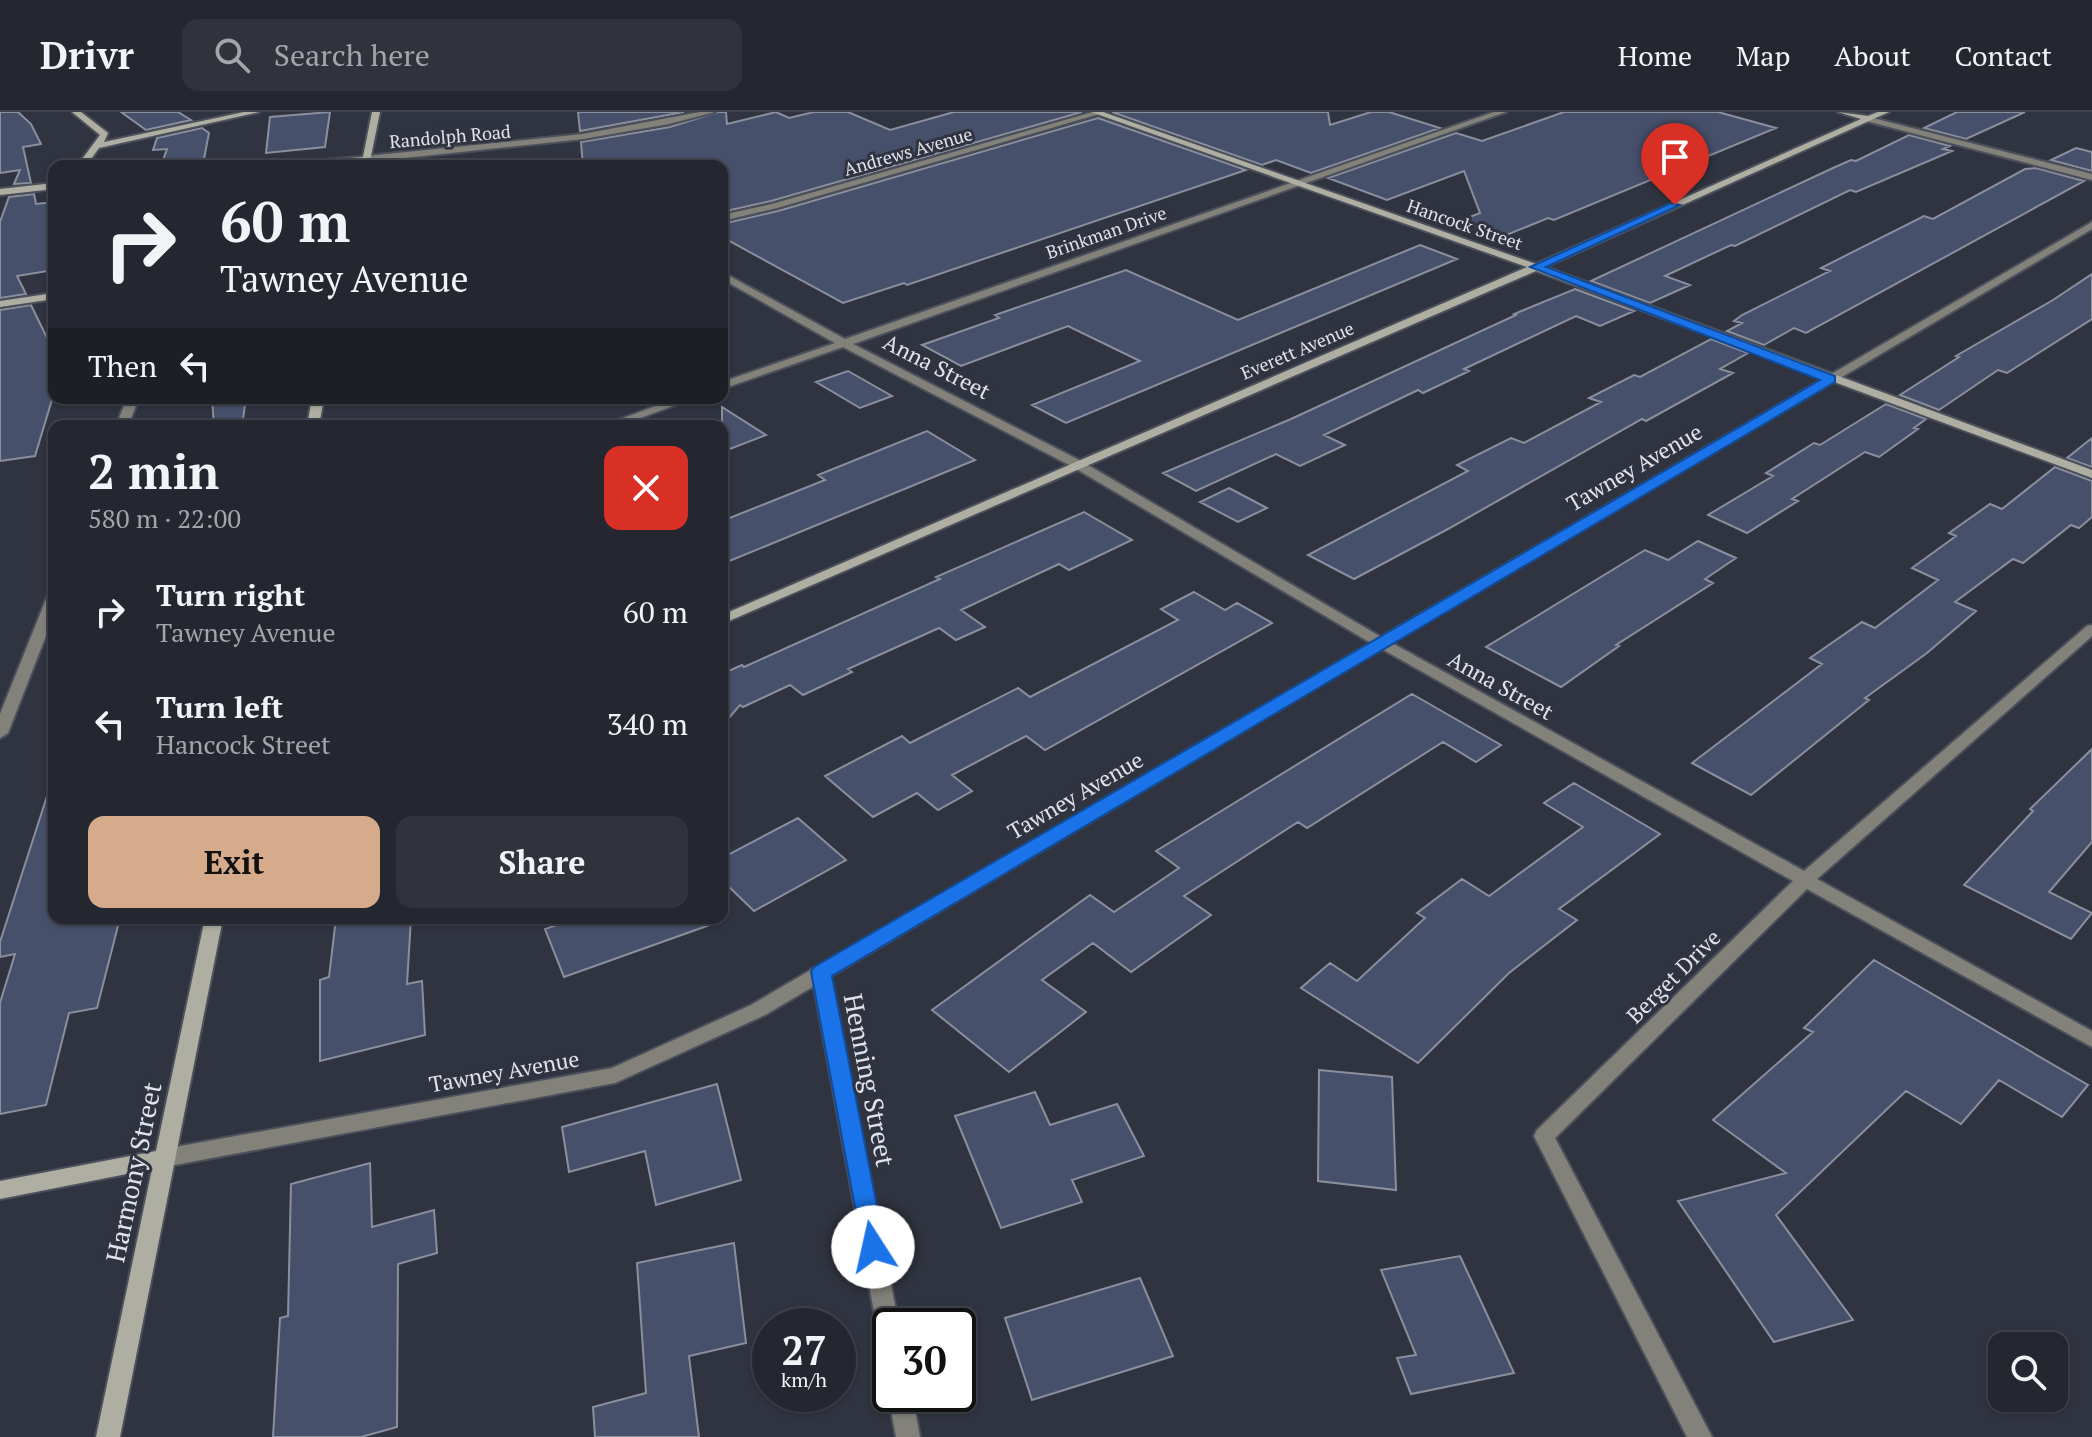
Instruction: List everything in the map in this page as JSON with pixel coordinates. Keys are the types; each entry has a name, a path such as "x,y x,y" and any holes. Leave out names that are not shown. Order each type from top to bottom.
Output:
{"street":[{"path":"76,112 105,135 86,160"},
{"path":"96,146 255,112"},
{"path":"366,160 376,112"},
{"name":"Randolph Road","path":"385,160 549,143 650,127 711,112"},
{"name":"Hancock Street","path":"1098,112 1296,185 1536,267 2092,474"},
{"name":"Andrews Avenue","path":"728,217 1098,112"},
{"name":"Brinkman Drive","path":"728,384 1502,112"},
{"path":"1842,112 2092,177"},
{"name":"Everett Avenue","path":"728,617 1885,112"},
{"path":"0,192 48,187"},
{"name":"Tawney Avenue","path":"0,1190 615,1075 758,1010 2092,225"},
{"name":"Anna Street","path":"728,278 844,343 1077,464 1381,643 2092,1040"},
{"path":"0,304 48,297"},
{"path":"625,420 671,404"},
{"path":"0,733 48,612"},
{"name":"Berget Drive","path":"1700,1437 1544,1136 1805,880 2092,629"},
{"name":"Harmony Street","path":"108,1437 213,924"},
{"name":"Henning Street","path":"821,972 884,1308"},
{"path":"903,1412 908,1437"}],"building":[{"path":"0,112 18,112 31,124 41,144 23,147 31,183 14,184 20,170 0,173"},
{"path":"121,112 178,112 191,120 146,130"},
{"path":"330,112 325,147 266,153 270,117"},
{"path":"578,112 684,112 580,131"},
{"path":"718,112 726,112 727,124 776,112 789,118 814,112 848,112 890,130 954,112 1082,112 728,211 728,160 582,160 581,142 670,127"},
{"path":"1112,112 1328,112 1330,125 1371,112 1389,112 1440,128 1311,173 1276,160 1262,165"},
{"path":"1564,112 1718,112 1776,128 1554,220 1548,218 1504,236 1460,221 1480,213 1464,171 1387,200 1328,178 1456,133 1482,141"},
{"path":"1957,112 2025,112 1966,139 1924,128"},
{"path":"1098,118 1246,170 907,285 904,283 843,303 728,240 728,223 778,211"},
{"path":"202,128 209,133 204,159 163,160 167,149 153,150 157,138"},
{"path":"1909,135 1950,146 1943,149 1952,151 1856,192 1850,190 1665,276 1690,285 1650,303 1591,281 1833,168 1851,160 1856,161"},
{"path":"2076,148 2092,152 2092,171 2051,160"},
{"path":"2036,168 2084,181 1806,333 1794,328 1764,345 1727,331 1742,323 1734,321 1742,315 1830,271 1821,268 1924,216 1933,219 2025,169"},
{"path":"34,194 36,204 48,203 48,271 17,276 26,294 0,298 0,222 9,197"},
{"path":"1420,245 1457,259 1066,423 1032,405 1140,361 1068,326 961,366 922,345 999,318 995,315 1126,270 1238,320"},
{"path":"2092,274 2092,319 2007,373 1998,370 1939,410 1900,395 1959,357 1956,356"},
{"path":"1575,289 1634,311 1600,326 1576,316 1464,369 1469,371 1423,393 1418,390 1324,435 1345,445 1300,466 1276,454 1196,491 1163,473 1291,419 1514,314"},
{"path":"31,305 48,340 48,404 51,404 35,456 0,461 0,310"},
{"path":"1711,339 1748,353 1720,369 1733,373 1646,421 1642,419 1448,529 1354,579 1308,555 1468,471 1457,465 1511,438 1524,443 1601,402 1589,398 1634,375 1640,377"},
{"path":"848,371 892,396 860,408 816,382"},
{"path":"212,404 245,404 243,420 214,420"},
{"path":"1886,404 1926,419 1914,428 1918,429 1879,457 1865,452 1792,499 1798,501 1747,533 1708,515 1773,476 1766,473 1814,443 1820,445"},
{"path":"722,407 766,435 728,450 728,420 722,420"},
{"path":"927,431 975,460 728,562 728,519 825,480 818,475"},
{"path":"2092,438 2092,467 2067,458"},
{"path":"2055,467 2092,481 2092,517 2079,528 2071,525 2023,563 2013,559 1955,602 1976,611 1927,653 1865,698 1869,700 1751,795 1692,763 1822,664 1810,658 1862,622 1875,628 1938,580 1912,568 1956,536 1949,533 1990,504 2002,509"},
{"path":"1229,488 1267,508 1238,522 1200,502"},
{"path":"1084,512 1132,540 1069,570 1059,564 961,610 985,627 956,640 939,628 848,669 852,672 803,695 790,685 743,707 740,705 728,719 728,671 742,665 744,667 940,579 936,577"},
{"path":"1698,541 1736,558 1705,579 1713,583 1616,645 1619,646 1561,687 1486,647 1645,550 1668,560"},
{"path":"1194,592 1225,610 1237,603 1272,623 1045,750 1026,736 952,775 972,791 938,810 917,793 873,817 825,776 902,736 910,743 1018,688 1030,697 1178,620 1161,609"},
{"path":"1412,694 1501,745 1476,762 1443,742 1307,828 1298,822 1184,896 1211,915 1131,972 1093,943 1042,980 1086,1012 1009,1072 932,1010 1090,895 1114,912 1179,868 1156,851"},
{"path":"2092,749 2092,842 2049,892 2092,913 2071,939 1964,885 2033,811 2030,809"},
{"path":"1574,783 1660,834 1559,909 1577,920 1509,973 1418,1063 1301,988 1330,963 1357,981 1425,918 1417,913 1462,879 1489,896 1583,827 1544,803"},
{"path":"48,796 48,924 118,924 97,1008 69,1013 46,1105 0,1114 0,1003 15,954 0,957 0,942"},
{"path":"798,818 846,860 754,911 728,886 728,855"},
{"path":"335,924 411,924 407,984 422,981 425,1035 320,1061 320,980 329,977"},
{"path":"560,924 712,924 564,977 545,929"},
{"path":"1874,960 2088,1085 2062,1117 1999,1080 1961,1124 1906,1091 1776,1215 1853,1320 1774,1342 1678,1201 1786,1173 1713,1120 1813,1032 1804,1028"},
{"path":"1319,1070 1392,1077 1396,1190 1318,1181"},
{"path":"717,1084 741,1180 656,1205 645,1151 569,1172 562,1127"},
{"path":"1035,1092 1050,1125 1117,1104 1144,1156 1072,1180 1082,1202 1001,1228 955,1116"},
{"path":"370,1163 372,1227 434,1210 437,1253 398,1264 397,1427 361,1437 273,1437 280,1318 288,1316 291,1184"},
{"path":"734,1243 746,1343 689,1356 699,1437 595,1437 593,1407 646,1393 637,1263"},
{"path":"1460,1256 1514,1373 1411,1394 1397,1358 1416,1355 1381,1270"},
{"path":"1140,1278 1173,1356 1032,1400 1005,1318"}],"route":[{"path":"873,1247 821,972 1830,379 1536,267 1675,205"}]}
